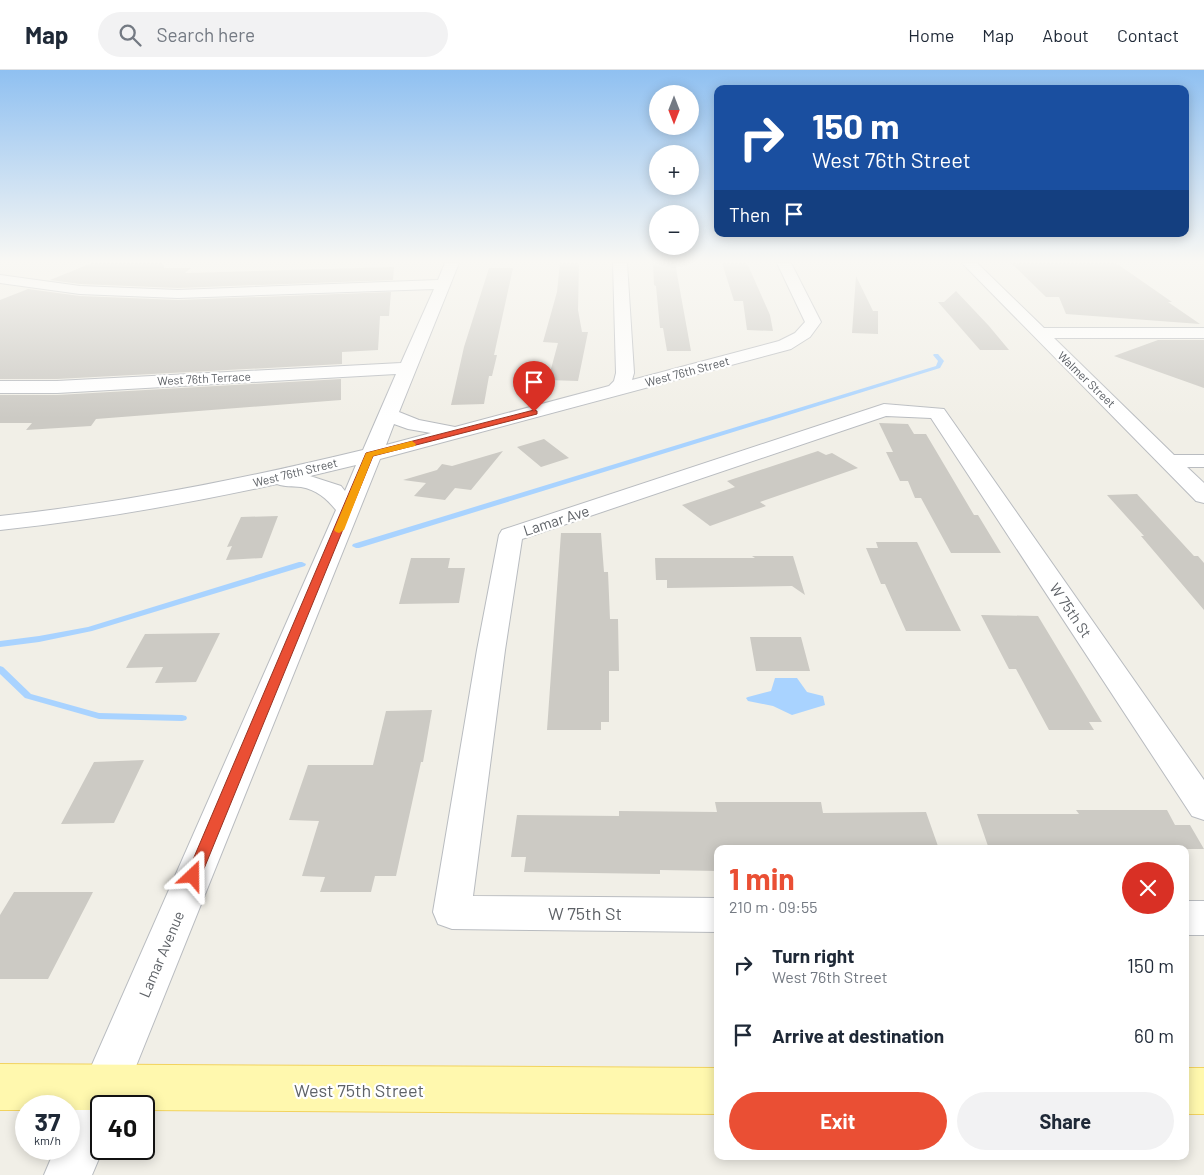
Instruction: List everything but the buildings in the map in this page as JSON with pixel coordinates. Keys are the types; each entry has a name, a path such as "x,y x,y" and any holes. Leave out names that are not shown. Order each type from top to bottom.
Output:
{"main road":[{"name":"West 75th Street","path":"0,1088 714,1091"},
{"path":"1189,1091 1204,1091"}],"street":[{"name":"Lamar Avenue","path":"68,1175 430,315"},
{"path":"617,389 624,379 622,315"},
{"name":"West 76th Street","path":"0,523 105,511 270,479 462,431 784,345 799,339 810,330 813,322 809,315"},
{"name":"Walmer Street","path":"1022,315 1204,496"},
{"path":"1041,333 1204,333"},
{"path":"624,356 646,367 684,372"},
{"name":"West 76th Terrace","path":"0,387 57,386 407,368"},
{"name":"Lamar Ave","path":"452,912 491,650 511,534 884,410 937,413"},
{"name":"W 75th St","path":"937,413 1204,807"},
{"path":"388,414 415,425 434,430 462,431"},
{"path":"1169,461 1204,461"},
{"path":"270,479 304,481 320,485 333,491 348,510"},
{"name":"W 75th St","path":"452,912 714,915"},
{"path":"1189,918 1204,918"}],"water":[{"path":"775,678 797,678 807,692 823,696 825,705 792,715 773,706 748,701 746,698 748,697 771,691"}],"waterway":[{"path":"356,546 938,367 941,361 936,355"},
{"path":"0,644 39,639 89,629 302,564"},
{"path":"0,669 28,696 99,716 182,718"}],"slow traffic":[{"path":"339,530 370,454 412,444"}],"route":[{"path":"193,876 370,454 534,412"}]}
